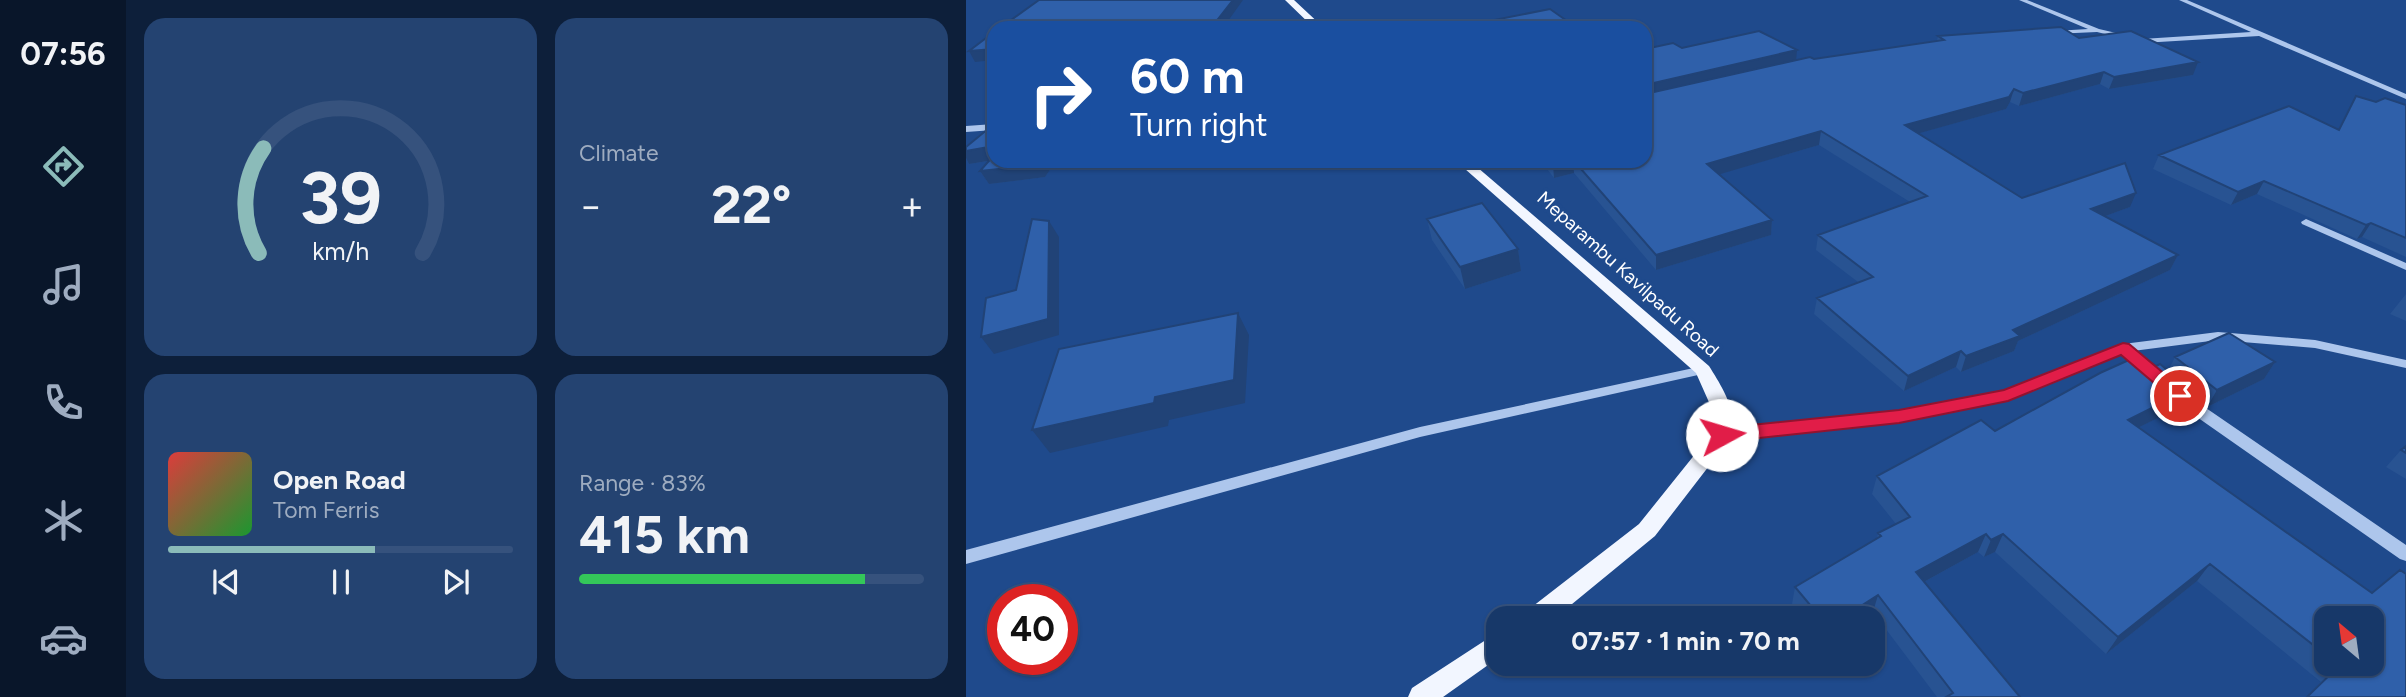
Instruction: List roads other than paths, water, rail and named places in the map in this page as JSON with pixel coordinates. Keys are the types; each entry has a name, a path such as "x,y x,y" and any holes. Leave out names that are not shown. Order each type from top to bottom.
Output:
{"main road":[{"path":"1289,0 1312,21"},
{"name":"Meparambu Kavilpadu Road","path":"1470,168 1703,370 1722,409 1722,435"},
{"path":"1552,606 1647,530 1722,435"},
{"path":"1421,697 1486,652"}],"street":[{"path":"2022,0 2097,30 2142,41 2259,34"},
{"path":"2182,0 2406,97"},
{"path":"2042,34 2097,30"},
{"path":"966,129 987,128"},
{"path":"2306,222 2406,267"},
{"path":"1722,435 1899,416 2008,395 2123,348 2218,336 2315,344 2406,364"},
{"path":"2123,348 2142,364"},
{"path":"966,557 1420,432 1703,370"},
{"path":"2161,380 2199,412 2406,554"}]}
